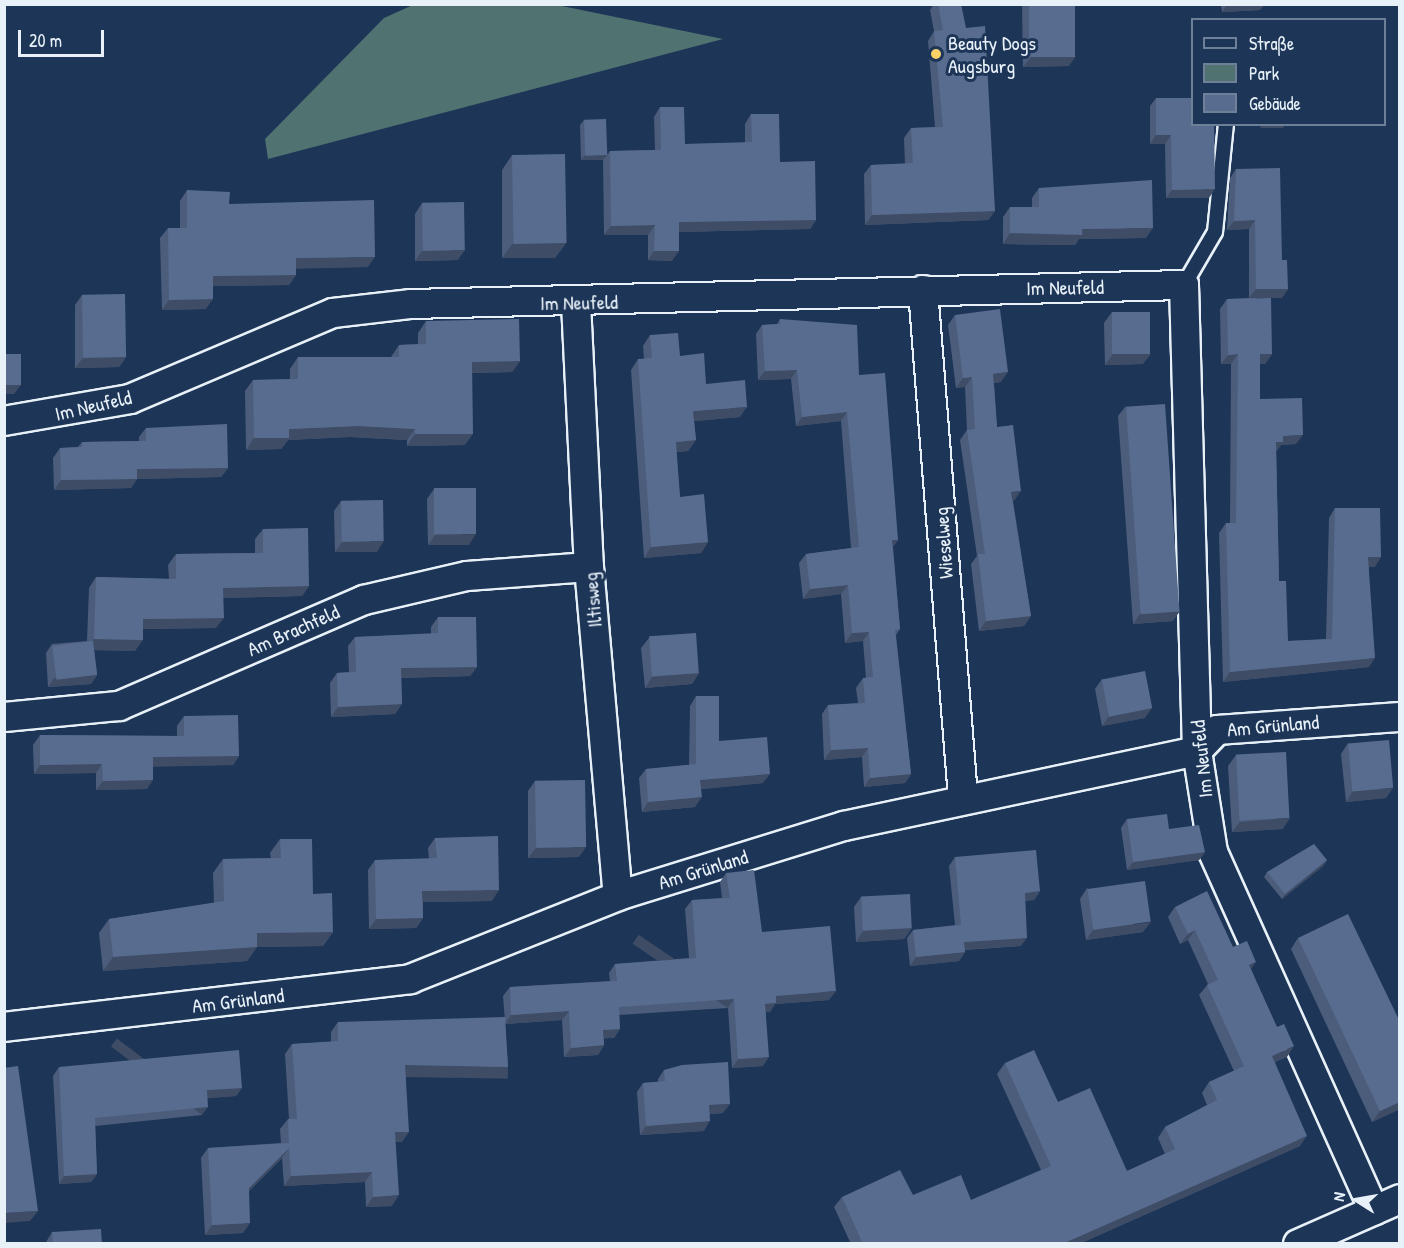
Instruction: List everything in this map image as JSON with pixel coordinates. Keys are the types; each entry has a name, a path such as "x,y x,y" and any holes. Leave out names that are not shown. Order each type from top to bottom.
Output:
{"street":[{"name":"Im Neufeld","path":"4,421 130,399 333,313 420,303 576,303 923,290 1184,285 1197,751 1213,852 1387,1204"},
{"name":"Wieselweg","path":"923,290 963,797"},
{"name":"Iltisweg","path":"576,303 589,567 618,896"},
{"name":"Am Brachfeld","path":"4,717 119,706 364,600 467,576 589,567"},
{"name":"Am Grünland","path":"4,1028 410,979 618,896 844,826 963,797 1197,751 1216,730 1400,717"},
{"path":"1298,1244 1387,1204"}],"lane":[{"path":"1184,285 1215,232 1226,126"}],"green space":[{"path":"415,4 557,5 723,39 268,159 265,139 384,18"}],"building":[{"path":"938,4 961,4 966,28 985,26 995,211 872,215 871,165 913,163 911,128 943,127 934,31 943,30"},
{"path":"1029,4 1075,4 1075,57 1029,57"},
{"path":"1156,98 1191,98 1191,126 1214,126 1215,189 1172,190 1171,135 1156,135"},
{"path":"660,107 684,107 685,144 752,142 751,114 779,114 780,162 815,161 816,220 679,222 679,251 654,251 655,225 611,226 610,151 661,150"},
{"path":"606,119 607,155 585,156 584,120"},
{"path":"565,154 567,243 514,244 512,155"},
{"path":"1280,168 1282,260 1287,260 1288,289 1256,289 1255,220 1234,221 1236,169"},
{"path":"1152,180 1153,228 1082,229 1082,235 1010,233 1010,207 1039,207 1039,188"},
{"path":"187,190 230,192 229,204 374,200 375,257 296,258 296,275 213,276 213,299 169,300 168,228 187,228"},
{"path":"464,202 465,250 423,251 422,203"},
{"path":"125,294 126,357 83,358 82,295"},
{"path":"1271,298 1272,354 1260,354 1260,399 1302,398 1303,435 1283,436 1283,442 1276,442 1279,581 1286,581 1288,641 1332,639 1335,508 1380,508 1381,557 1368,557 1375,658 1230,672 1226,523 1236,523 1238,354 1228,355 1227,299"},
{"path":"1000,309 1008,372 993,374 997,427 1013,425 1021,491 1011,492 1031,616 986,621 978,554 985,554 967,430 975,429 972,377 963,378 955,315"},
{"path":"1112,312 1150,312 1150,354 1112,354"},
{"path":"519,319 520,361 472,362 473,434 415,434 415,429 358,426 289,429 289,438 254,438 253,380 298,379 298,357 399,357 399,345 426,344 426,321"},
{"path":"780,319 857,325 859,375 885,373 898,540 892,540 900,629 895,630 911,774 870,778 868,748 831,750 828,705 865,703 863,678 873,677 869,632 852,633 848,585 810,589 806,554 859,547 847,412 802,417 797,370 765,371 762,325 780,324"},
{"path":"678,333 680,356 704,353 706,384 745,380 747,407 693,411 696,440 676,442 680,497 704,494 708,542 651,547 638,359 652,358 650,335"},
{"path":"4,354 21,354 21,385 4,385"},
{"path":"1165,404 1180,611 1141,614 1126,407"},
{"path":"227,424 228,468 137,469 137,479 61,480 60,448 82,447 82,442 146,441 146,428"},
{"path":"434,488 476,488 476,534 434,534"},
{"path":"383,500 384,541 342,542 341,501"},
{"path":"308,528 309,586 223,588 224,618 143,619 143,640 94,639 96,577 176,579 176,554 263,553 263,529"},
{"path":"438,617 476,617 477,667 401,668 402,704 338,707 337,673 356,672 355,637 438,633"},
{"path":"696,633 699,673 652,676 649,636"},
{"path":"93,641 97,675 56,680 52,646"},
{"path":"1145,671 1152,708 1109,717 1102,679"},
{"path":"696,696 719,696 719,741 767,737 770,774 700,780 702,797 648,802 646,769 696,764"},
{"path":"238,715 239,756 153,757 153,780 103,781 102,764 40,765 40,735 184,736 184,716"},
{"path":"1389,740 1393,788 1352,791 1348,744"},
{"path":"1286,752 1289,818 1240,821 1236,755"},
{"path":"585,780 586,847 536,848 535,781"},
{"path":"1167,814 1169,829 1199,825 1205,852 1133,862 1127,819"},
{"path":"498,836 499,890 422,891 423,918 376,919 375,860 437,858 435,838"},
{"path":"280,839 312,839 313,894 332,893 333,932 257,933 257,947 113,957 109,919 224,901 223,859 281,858"},
{"path":"1314,844 1327,860 1285,894 1267,872"},
{"path":"1036,850 1040,891 1025,893 1027,938 964,942 965,952 916,957 913,930 961,925 955,857"},
{"path":"754,870 762,932 830,926 836,991 776,996 776,1003 765,1004 769,1057 738,1059 734,999 619,1007 620,1029 603,1030 604,1045 571,1048 569,1011 511,1015 510,987 617,981 615,964 696,958 692,900 730,898 726,873"},
{"path":"1145,881 1151,922 1093,930 1088,889"},
{"path":"1207,891 1233,947 1247,941 1256,962 1249,965 1277,1027 1284,1024 1294,1046 1272,1056 1307,1136 1062,1244 863,1244 842,1197 900,1170 913,1195 961,1175 971,1200 1051,1166 1005,1063 1034,1050 1058,1102 1090,1088 1127,1171 1175,1149 1165,1127 1217,1100 1209,1082 1244,1066 1207,985 1218,980 1195,930 1188,934 1175,907"},
{"path":"910,894 912,928 863,931 861,897"},
{"path":"1348,914 1400,1022 1400,1102 1380,1111 1298,938"},
{"path":"505,1017 508,1067 405,1065 409,1132 395,1132 399,1195 373,1197 372,1172 291,1176 289,1148 249,1188 250,1223 212,1225 208,1148 289,1143 288,1119 297,1119 292,1044 338,1041 338,1022"},
{"path":"239,1050 242,1088 207,1090 208,1107 95,1118 97,1174 64,1176 59,1067"},
{"path":"728,1062 730,1104 709,1105 710,1121 646,1126 643,1083 665,1081 664,1070 682,1065"},
{"path":"18,1066 38,1211 4,1213 4,1068"},
{"path":"101,1229 102,1244 53,1244 52,1232"}],"place":[{"name":"Beauty Dogs Augsburg","path":"936,54"}]}
